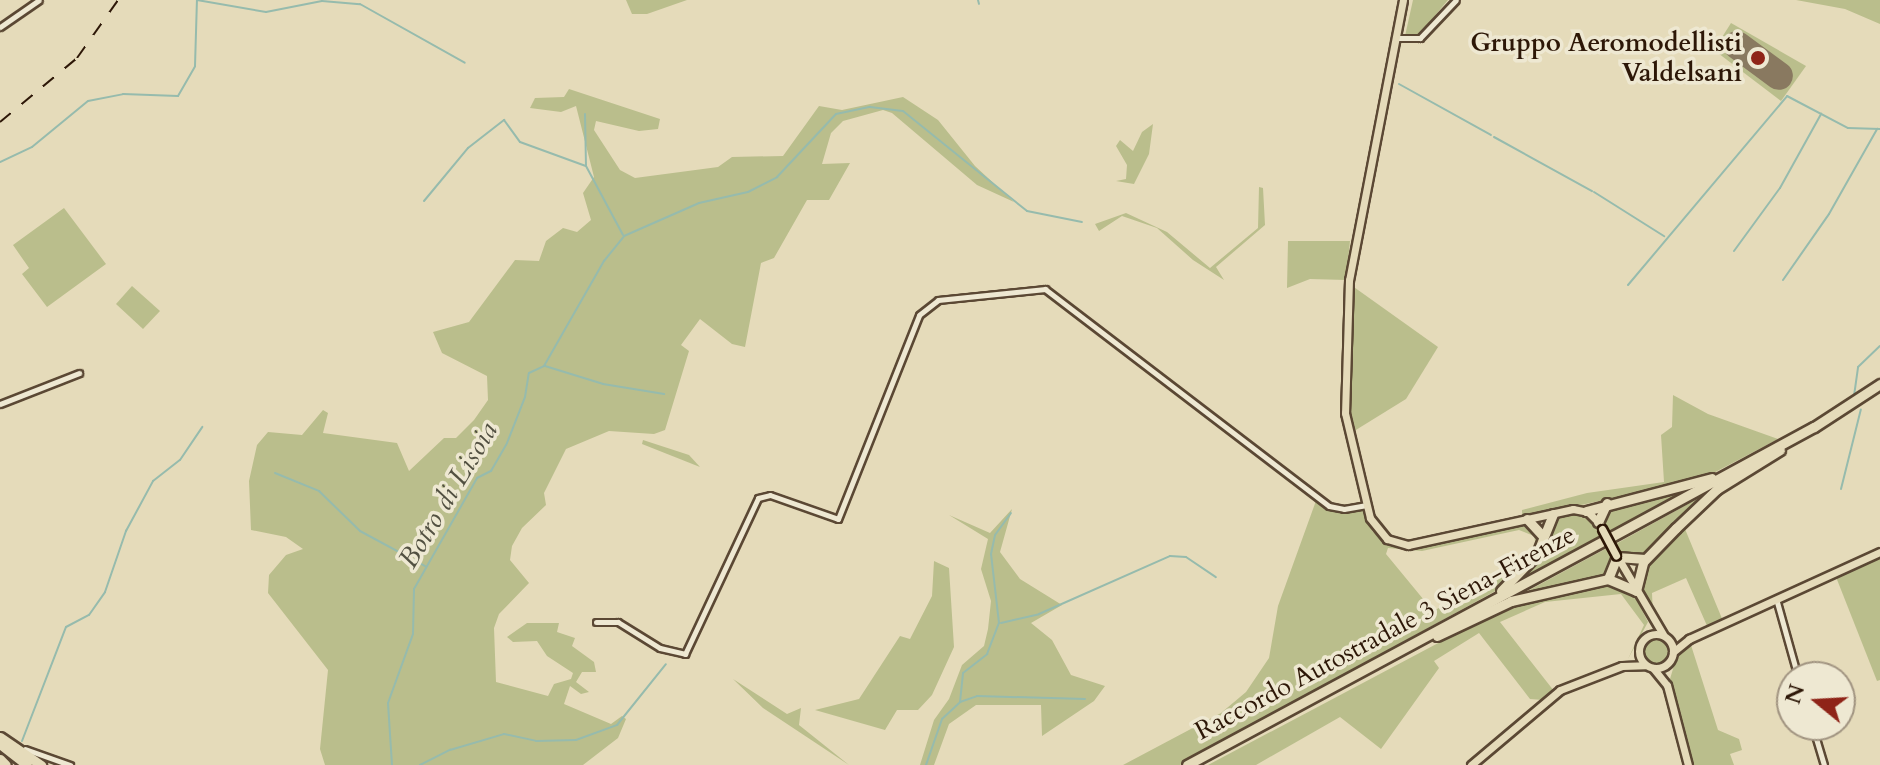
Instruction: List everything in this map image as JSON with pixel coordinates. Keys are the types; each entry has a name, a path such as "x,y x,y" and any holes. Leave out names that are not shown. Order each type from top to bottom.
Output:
{"highway":[{"name":"Raccordo Autostradale 3 Siena-Firenze","path":"1187,765 1780,450 1880,387"},
{"name":"Raccordo Autostradale 3 Siena-Firenze","path":"1608,541 1837,416"},
{"path":"1586,511 1610,501 1707,479 1787,441"},
{"path":"1437,633 1511,601 1608,579 1636,591 1645,559 1717,489 1780,450"},
{"path":"1600,525 1610,501"},
{"path":"1437,633 1500,592 1537,554 1542,535 1553,514"},
{"path":"1527,519 1542,535"},
{"path":"1608,579 1617,556 1645,559"},
{"name":"Raccordo Autostradale 3 Siena-Firenze","path":"1197,765 1437,633"},
{"path":"0,737 41,765"},
{"path":"0,744 27,765"},
{"path":"0,750 19,765"},
{"path":"0,759 6,765"}],"main road":[{"path":"1403,0 1349,280 1345,413 1367,505 1378,532 1403,545 1553,514 1586,511 1600,525 1650,617 1673,652"},
{"path":"1688,765 1667,685 1667,664 1673,652 1689,639 1880,552"},
{"path":"1471,765 1560,690 1622,666 1649,635 1650,617"},
{"path":"1649,635 1689,639"},
{"path":"1638,651 1667,685"},
{"path":"1622,666 1667,664"}],"street":[{"path":"0,27 39,0"},
{"path":"1396,38 1420,38 1456,0"},
{"path":"596,622 618,622 660,648 685,654 758,498 770,495 838,519 919,315 938,300 1045,289 1329,506 1367,505"},
{"path":"0,404 79,373"},
{"path":"1780,600 1780,614 1793,661"},
{"path":"1817,741 1824,765"},
{"path":"25,749 70,765"}],"green space":[{"path":"626,0 687,0 647,14 632,14"},
{"path":"1413,0 1448,0 1417,37 1405,36"},
{"path":"1796,0 1880,0 1880,24 1845,9"},
{"name":"Gruppo Aeromodellisti Valdelsani","path":"1731,23 1806,66 1781,101 1714,50"},
{"path":"569,89 660,119 658,129 639,131 596,121 594,130 620,170 635,178 718,167 732,157 783,156 819,106 842,110 903,97 938,120 975,166 1014,202 977,185 892,113 883,110 843,121 831,133 822,164 850,163 829,200 807,200 774,258 761,263 745,347 732,344 700,319 681,345 689,351 665,430 654,434 609,431 566,449 544,493 546,505 522,528 512,546 510,560 529,583 499,614 494,628 496,682 548,696 554,684 571,679 573,673 547,656 537,641 513,642 507,637 527,623 559,623 557,632 575,638 572,646 594,662 596,672 582,672 576,682 589,692 581,694 570,686 564,704 611,724 622,716 626,719 618,738 583,765 325,765 320,749 328,670 268,593 269,575 286,555 303,549 286,537 251,530 249,481 257,445 268,432 302,435 323,410 328,413 323,433 397,443 409,471 444,438 456,438 474,420 488,400 487,376 442,353 433,332 469,322 515,260 539,261 546,241 563,228 577,232 591,220 583,193 594,177 576,106 561,112 530,108 535,98 564,97"},
{"path":"1153,124 1149,154 1134,184 1116,181 1126,179 1127,165 1116,146 1120,140 1133,151 1142,132"},
{"path":"1259,187 1263,188 1265,225 1216,267 1224,280 1193,260 1157,228 1122,216 1099,231 1095,224 1126,213 1167,232 1210,268 1258,228"},
{"path":"64,208 106,264 47,307 22,274 29,268 13,245"},
{"path":"1288,241 1350,241 1346,280 1310,279 1287,288"},
{"path":"1351,285 1438,347 1406,399 1351,433"},
{"path":"132,286 160,311 143,329 116,304"},
{"path":"1673,395 1708,414 1778,439 1704,478 1522,518 1522,510 1587,493 1664,482 1661,435 1672,427"},
{"path":"643,440 689,455 700,467 642,444"},
{"path":"1703,483 1608,534 1603,525 1608,508"},
{"path":"1708,493 1643,557 1619,553 1614,545"},
{"path":"1715,494 1719,494 1685,529 1723,621 1708,628 1686,578 1652,593 1653,616 1639,584 1645,563"},
{"path":"1317,498 1332,510 1365,509 1372,531 1392,546 1415,548 1527,524 1538,533 1540,543 1532,551 1536,546 1534,536 1519,530 1422,551 1388,548 1386,554 1433,611 1517,568 1497,590 1180,765 1123,765 1221,713 1246,692 1269,658 1278,606"},
{"path":"1012,509 1000,552 1020,579 1062,605 1031,623 1052,640 1071,675 1105,686 1094,701 1042,736 1041,705 976,705 949,724 934,765 920,765 934,720 949,699 962,665 984,646 988,629 991,601 981,569 988,539 949,515 990,533"},
{"path":"1581,513 1594,521 1603,537 1509,588 1537,559 1556,516"},
{"path":"1609,547 1614,556 1610,575 1515,598"},
{"path":"1880,555 1880,680 1877,681 1836,577"},
{"path":"934,561 949,568 954,647 932,695 918,710 897,710 885,730 815,710 859,699 900,636 910,639 932,596"},
{"path":"1607,583 1623,586 1635,597 1648,622 1628,659 1644,625 1621,594 1545,602 1500,622 1554,691 1543,700 1530,699 1479,633 1434,661 1439,668 1381,749 1340,717 1256,765 1208,765 1508,606"},
{"path":"1656,636 1666,641 1671,651 1666,661 1656,666 1646,661 1641,651 1646,641"},
{"path":"1690,642 1718,730 1739,739 1742,750 1730,754 1734,765 1694,765 1670,679 1678,652"},
{"path":"733,679 787,714 801,708 799,725 849,765 763,708"}],"waterway":[{"path":"197,0 266,12 322,1 360,4 465,63"},
{"path":"0,162 32,147 88,101 123,94 178,96 195,66 197,0"},
{"path":"978,0 979,4"},
{"path":"1399,84 1491,135"},
{"path":"1628,285 1787,96 1848,128 1880,129"},
{"name":"Botro di Lisoia","path":"392,765 388,703 413,634 414,589 477,478 491,471 507,443 525,397 529,373 544,366 604,261 624,236 699,203 748,192 777,177 836,114 870,107 903,111 1027,211 1082,222"},
{"path":"585,114 586,165"},
{"path":"1734,251 1780,188 1821,114"},
{"path":"424,201 468,148 504,120 520,142 586,166 623,235"},
{"path":"1783,280 1829,214 1877,129"},
{"path":"1494,137 1592,191"},
{"path":"1594,192 1664,236"},
{"path":"1854,396 1858,367 1880,346"},
{"path":"545,366 603,384 664,394"},
{"path":"1841,489 1861,409"},
{"path":"22,741 66,627 89,615 105,592 126,531 153,481 180,460 202,427"},
{"path":"275,473 319,491 360,531 425,566"},
{"path":"926,765 942,719 960,702 963,673 987,654 999,623 991,554 995,535 1011,513"},
{"path":"1001,623 1039,614 1170,556 1186,557 1216,577"},
{"path":"420,765 450,750 504,734 536,741 576,740 617,725 666,664"},
{"path":"960,702 977,696 1085,699"}],"runway":[{"path":"1737,45 1779,76"}],"railway":[{"path":"0,122 77,58 118,0"}],"place":[{"name":"Gruppo Aeromodellisti Valdelsani","path":"1758,58"}]}
